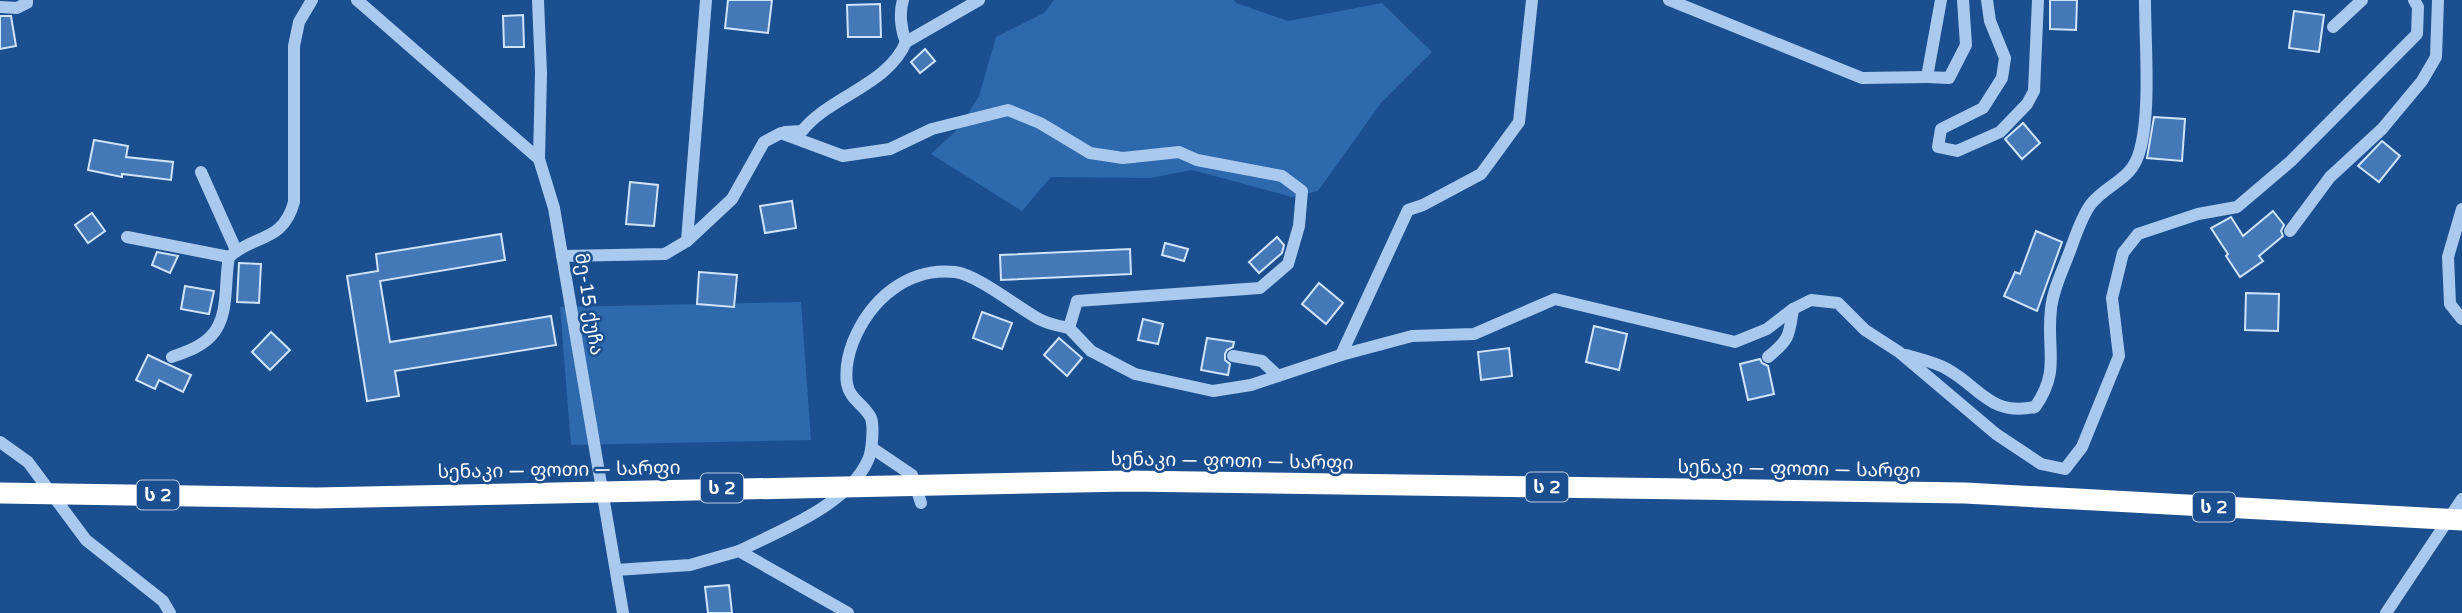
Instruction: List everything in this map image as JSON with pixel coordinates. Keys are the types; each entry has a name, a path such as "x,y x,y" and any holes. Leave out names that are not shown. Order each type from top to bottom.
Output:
{"highway":[{"name":"სენაკი — ფოთი — სარფი","path":"0,494 316,498 1128,481 1965,493 2462,520"}],"street":[{"path":"0,6 17,8 27,3 27,0"},
{"path":"127,237 232,254 284,226 294,202 294,46 299,22 312,0"},
{"path":"357,0 539,159"},
{"name":"მე-15 ქუჩა","path":"538,0 541,73 539,159 554,208 623,613"},
{"path":"687,241 706,0"},
{"path":"903,0 902,33 906,42"},
{"path":"562,256 665,254 687,241 732,199 764,142 781,133 802,131 811,120 873,79 901,55 906,42 979,0"},
{"path":"1341,355 1408,210 1423,205 1481,174 1519,122 1532,0"},
{"path":"1669,0 1862,78 1949,79 1966,45 1963,0"},
{"path":"1927,77 1941,0"},
{"path":"1987,0 1990,21 2005,58 2002,78 1983,108 1941,129 1938,147 1958,151 2000,132 2027,104 2034,91 2038,0"},
{"path":"1899,352 1946,368 1996,405 2018,410 2035,407 2046,391 2051,376 2051,310 2074,240 2092,203 2131,172 2141,147 2145,103 2145,0"},
{"path":"2333,27 2362,0"},
{"path":"616,570 690,565 739,551 819,510 851,485 868,462 872,448 871,419 850,396 847,382 848,356 861,323 873,305 892,288 931,273 957,272 971,277 1042,321 1069,328 1091,351 1135,374 1213,391 1251,385 1341,355 1412,337 1474,334 1555,299 1735,342 1767,329 1793,309 1811,300 1838,303 1865,330 1899,352 1996,434 2041,464 2065,469 2082,447 2119,356 2112,298 2123,253 2138,234 2198,214 2237,207 2291,160 2417,34 2418,7 2414,0"},
{"path":"2290,231 2330,177 2382,130 2422,81 2436,57 2438,0"},
{"path":"781,133 843,156 890,149 932,129 1008,110 1040,123 1090,153 1123,158 1179,152 1197,160 1282,176 1302,191 1299,226 1288,264 1259,288 1077,300 1069,328"},
{"path":"172,357 198,346 212,336 223,312 232,254 201,172"},
{"path":"2462,209 2448,257 2450,304 2462,319"},
{"path":"1768,357 1789,337 1793,309"},
{"path":"1233,356 1262,360 1278,376"},
{"path":"0,442 28,462 86,540 163,601 170,613"},
{"path":"872,448 912,475 921,503"},
{"path":"2386,613 2462,499"},
{"path":"739,551 848,613"}],"shaded area":[{"path":"1054,0 1234,0 1288,21 1382,3 1432,52 1381,103 1318,191 1292,197 1192,170 1150,178 1051,177 1022,211 931,154 960,127 979,96 996,37 1044,13"},
{"path":"801,302 811,440 571,445 560,307"}],"building":[{"path":"728,0 772,0 768,33 725,28"},
{"path":"2050,0 2077,0 2076,30 2050,29"},
{"path":"880,4 881,37 848,37 847,5"},
{"path":"2294,11 2324,15 2319,52 2289,48"},
{"path":"523,15 524,47 504,47 503,16"},
{"path":"0,16 11,16 16,46 0,49"},
{"path":"925,49 935,61 920,73 911,62"},
{"path":"2154,117 2185,119 2182,161 2147,158"},
{"path":"2023,123 2040,143 2022,159 2005,139"},
{"path":"94,140 128,146 126,157 173,162 171,180 122,174 122,177 88,170"},
{"path":"2382,141 2400,156 2379,182 2358,166"},
{"path":"630,182 658,185 654,226 626,224"},
{"path":"792,201 796,228 765,233 760,206"},
{"path":"2273,211 2284,225 2281,231 2283,236 2259,256 2263,261 2240,277 2211,228 2231,217 2243,236"},
{"path":"92,213 105,231 88,243 75,225"},
{"path":"2036,231 2062,242 2037,311 2004,296 2015,272 2020,274"},
{"path":"501,234 505,260 380,281 390,342 551,316 556,345 395,371 399,396 367,401 347,276 378,271 376,254"},
{"path":"1277,237 1284,245 1282,253 1259,273 1249,262"},
{"path":"1165,243 1188,249 1184,261 1162,255"},
{"path":"1130,249 1131,274 1001,280 1000,255"},
{"path":"157,252 178,256 170,273 152,265"},
{"path":"239,263 261,264 259,303 237,302"},
{"path":"699,272 737,275 734,307 697,304"},
{"path":"1319,283 1343,303 1326,324 1302,304"},
{"path":"185,286 214,291 209,314 181,309"},
{"path":"2246,293 2279,294 2278,331 2245,330"},
{"path":"982,312 1012,323 1002,349 973,338"},
{"path":"1143,319 1163,324 1158,344 1138,340"},
{"path":"1594,326 1627,334 1619,370 1586,362"},
{"path":"271,332 290,350 270,370 252,352"},
{"path":"1059,338 1082,358 1067,376 1044,355"},
{"path":"1207,338 1234,342 1233,347 1225,354 1225,360 1230,364 1228,375 1201,370"},
{"path":"1509,348 1512,376 1481,380 1478,352"},
{"path":"148,355 191,375 183,392 159,380 155,389 136,380"},
{"path":"1760,359 1768,366 1774,394 1748,400 1740,364"},
{"path":"729,585 732,613 708,613 705,587"}]}
